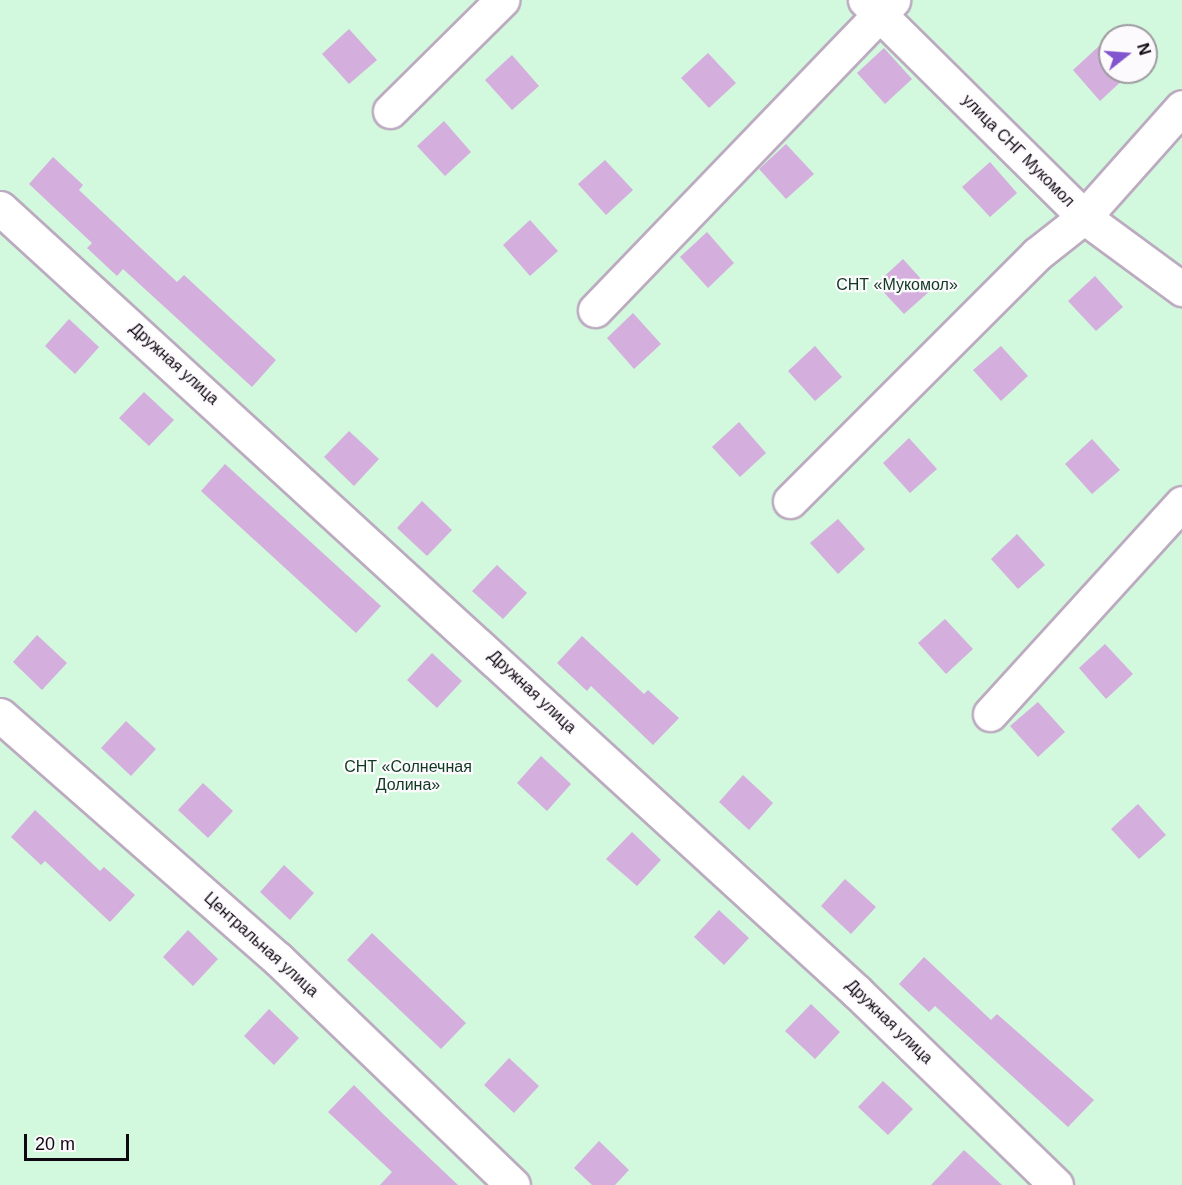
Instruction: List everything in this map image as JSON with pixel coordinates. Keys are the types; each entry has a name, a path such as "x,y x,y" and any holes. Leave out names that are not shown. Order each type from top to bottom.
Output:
{"street":[{"path":"390,111 502,0"},
{"path":"595,310 879,5"},
{"name":"улица СНГ Мукомол","path":"879,5 1084,217 1182,289"},
{"path":"789,501 1037,254 1084,217 1182,107"},
{"name":"Дружная улица","path":"0,208 857,992 1056,1185"},
{"path":"990,714 1182,503"},
{"name":"Центральная улица","path":"0,715 278,959 513,1185"}],"green space":[{"name":"СНТ «Солнечная Долина»","path":"0,0 1182,0 1182,1185 0,1185"}],"building":[{"path":"349,29 377,60 349,84 322,54"},
{"path":"1098,47 1098,84 1118,84 1100,101 1073,70"},
{"path":"884,48 912,79 885,104 857,73"},
{"path":"708,53 736,83 709,108 681,78"},
{"path":"512,55 539,86 512,110 485,80"},
{"path":"444,121 471,152 445,176 417,146"},
{"path":"786,144 814,174 786,199 759,169"},
{"path":"53,157 83,185 79,190 177,282 184,275 276,360 252,387 123,269 117,276 87,248 92,243 29,184"},
{"path":"605,160 633,190 606,215 578,184"},
{"path":"990,162 1017,193 990,217 962,187"},
{"path":"530,220 558,251 530,276 503,245"},
{"path":"707,232 734,263 708,288 680,257"},
{"path":"903,259 931,290 904,314 876,284"},
{"path":"1095,276 1123,307 1096,331 1068,301"},
{"path":"633,313 661,344 634,369 607,338"},
{"path":"69,319 99,347 75,374 45,346"},
{"path":"815,346 842,377 815,401 788,371"},
{"path":"1001,346 1028,376 1001,401 973,370"},
{"path":"144,392 174,420 149,446 119,418"},
{"path":"739,422 766,453 740,477 712,447"},
{"path":"349,431 379,459 354,486 324,457"},
{"path":"909,438 937,469 910,493 883,463"},
{"path":"1092,439 1120,470 1092,494 1065,464"},
{"path":"225,464 381,606 356,633 201,491"},
{"path":"422,501 452,530 427,556 397,528"},
{"path":"838,519 865,549 838,574 810,543"},
{"path":"1017,534 1045,565 1018,589 991,559"},
{"path":"497,565 527,593 503,619 472,591"},
{"path":"945,619 973,649 946,674 918,643"},
{"path":"37,635 67,663 42,690 13,662"},
{"path":"582,636 644,694 648,690 679,718 653,745 591,686 587,691 557,663"},
{"path":"1105,644 1133,674 1106,699 1079,668"},
{"path":"432,653 462,681 437,708 407,680"},
{"path":"1038,702 1065,732 1038,757 1010,726"},
{"path":"126,721 156,749 131,776 101,748"},
{"path":"541,756 571,784 547,811 517,783"},
{"path":"743,775 773,803 749,830 719,802"},
{"path":"203,783 233,811 208,838 178,810"},
{"path":"1138,804 1166,835 1139,859 1111,829"},
{"path":"35,810 100,871 104,867 135,895 110,922 45,861 41,865 11,837"},
{"path":"632,832 661,860 637,886 606,859"},
{"path":"284,865 314,893 290,920 260,892"},
{"path":"845,879 876,907 851,934 821,906"},
{"path":"719,910 749,938 724,965 694,937"},
{"path":"188,930 218,959 193,986 163,957"},
{"path":"372,933 466,1023 441,1049 347,960"},
{"path":"924,957 991,1020 997,1014 1094,1100 1068,1127 935,1006 929,1012 899,984"},
{"path":"811,1004 840,1032 815,1059 785,1031"},
{"path":"269,1009 299,1038 274,1065 244,1036"},
{"path":"509,1058 539,1086 514,1113 484,1085"},
{"path":"883,1081 913,1109 888,1135 858,1107"},
{"path":"354,1085 458,1185 380,1185 392,1172 328,1112"},
{"path":"599,1141 629,1170 615,1185 592,1185 574,1168"},
{"path":"964,1150 1002,1185 931,1185"}],"park label":[{"name":"СНТ «Мукомол»","path":"897,285"}]}
